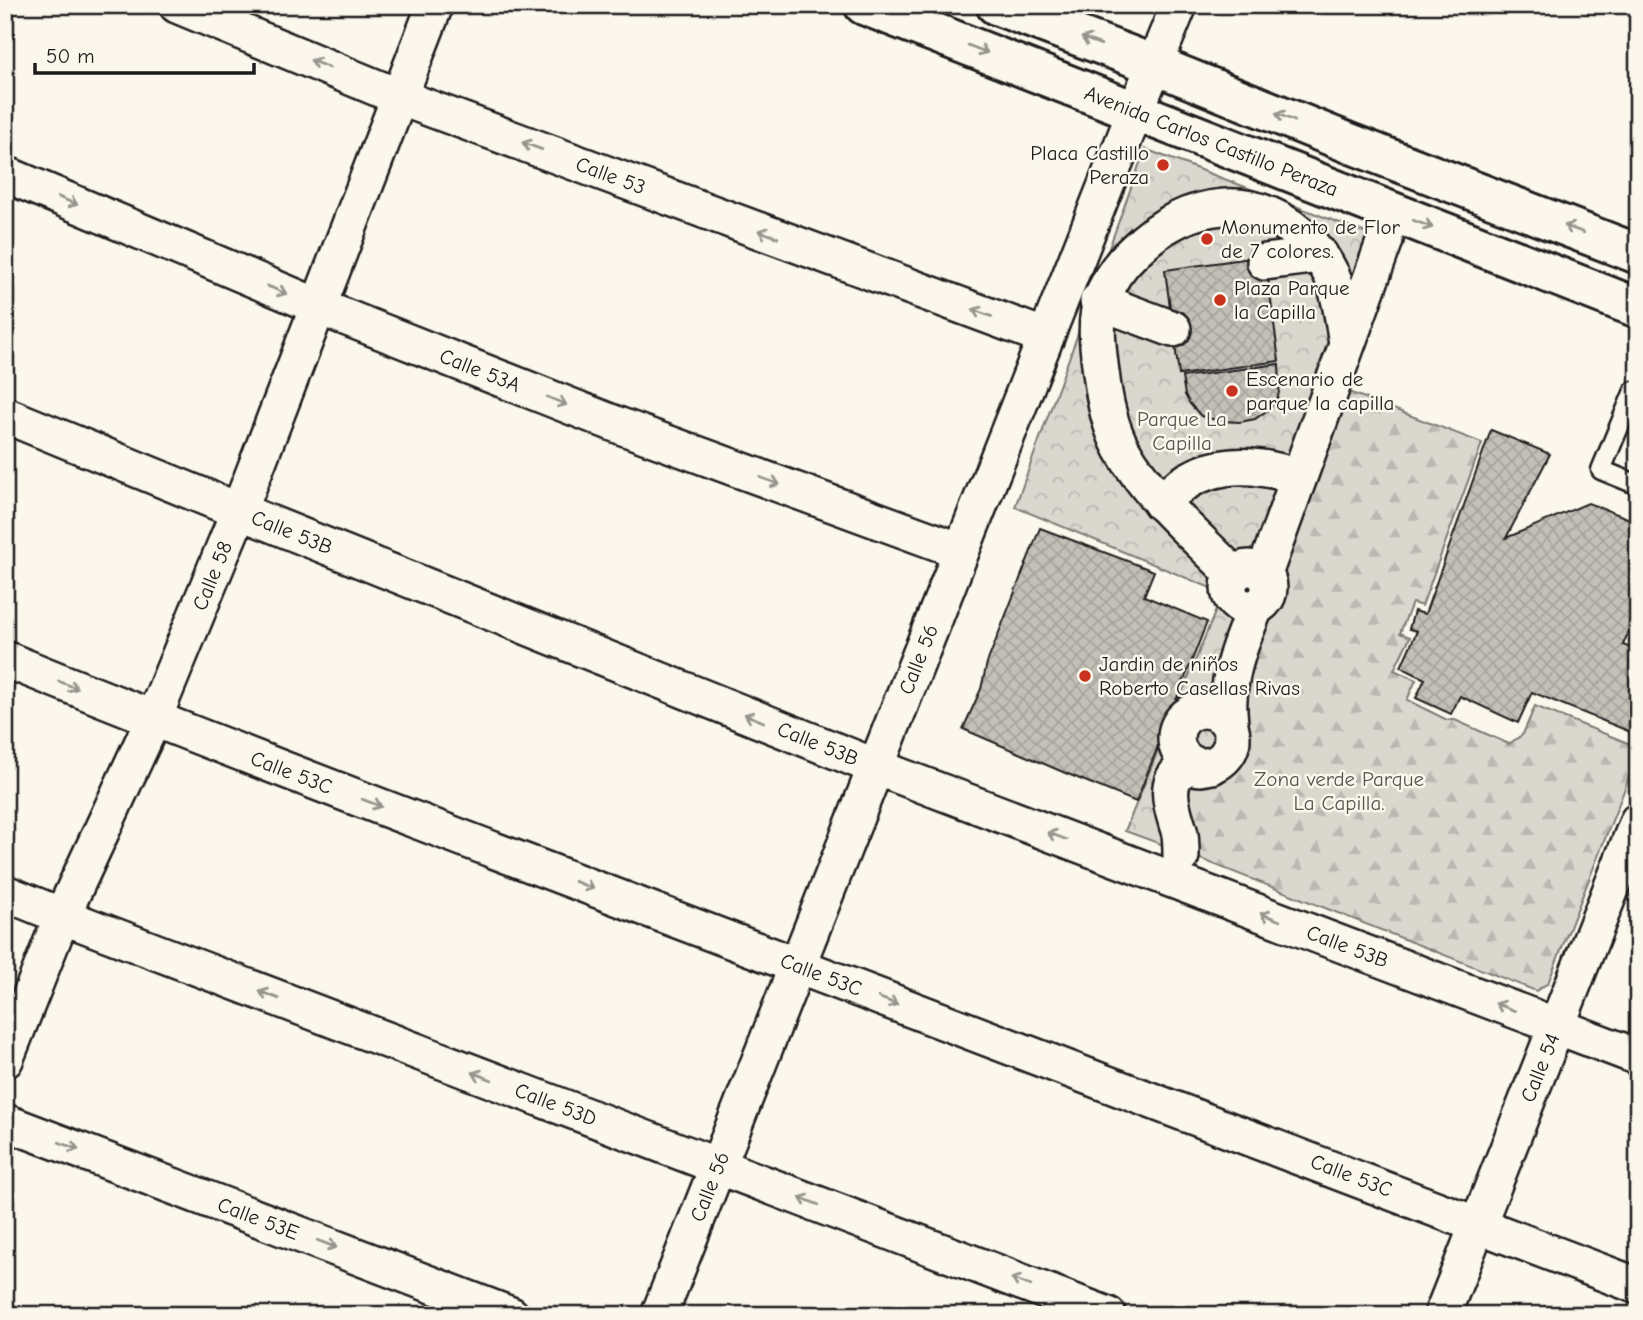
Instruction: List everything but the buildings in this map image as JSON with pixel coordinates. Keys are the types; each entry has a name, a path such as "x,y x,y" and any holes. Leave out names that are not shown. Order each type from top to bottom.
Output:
{"main road":[{"name":"Avenida Carlos Castillo Peraza","path":"864,5 1638,308"},
{"path":"996,5 1638,254"}],"street":[{"name":"Calle 53","path":"177,5 399,97 1046,337"},
{"name":"Calle 58","path":"5,1060 62,916 153,720 239,511 435,5"},
{"name":"Calle 56","path":"659,1315 1135,110 1180,5"},
{"name":"Calle 53A","path":"5,174 317,306 623,427 961,551"},
{"path":"1249,575 1161,503 1145,485 1121,447 1109,419 1103,391 1098,331 1099,301 1118,269 1161,227 1200,210 1229,207 1250,210 1272,216 1300,233 1320,256 1332,275 1347,343"},
{"path":"1250,210 1261,260 1320,256"},
{"path":"1230,727 1229,699 1233,672 1255,608 1242,607 1232,599 1230,580 1249,575 1298,477 1385,240"},
{"path":"1099,301 1173,329"},
{"name":"Calle 53B","path":"5,415 876,767 1638,1057"},
{"path":"1161,503 1174,489 1189,479 1222,468 1261,467 1298,477"},
{"name":"Calle 53C","path":"5,659 153,720 1638,1286"},
{"path":"1181,856 1170,795 1172,785 1184,769 1212,766 1228,755 1233,736 1226,720 1219,714 1210,710 1193,712 1180,723 1176,731 1178,751 1192,764 1212,766"},
{"name":"Calle 54","path":"1441,1315 1638,821"},
{"name":"Calle 53D","path":"5,893 1108,1315"},
{"name":"Calle 53E","path":"5,1122 512,1315"}],"lane":[{"path":"1638,393 1634,391 1601,470 1638,485"}],"green space":[{"name":"Parque La Capilla","path":"1145,149 1385,240 1262,603 1232,753 1221,764 1182,773 1188,854 1125,831 1223,593 1015,507"},
{"name":"Zona verde Parque La Capilla.","path":"1336,387 1482,443 1422,606 1412,603 1400,633 1410,637 1394,670 1416,680 1407,700 1447,720 1455,720 1509,744 1523,734 1535,706 1638,747 1638,755 1548,983 1536,991 1188,854 1176,781 1235,734 1266,606 1272,593 1272,579"}],"place":[{"name":"Placa Castillo Peraza","path":"1163,165"},
{"name":"Monumento de Flor de 7 colores.","path":"1207,239"},
{"name":"Plaza Parque la Capilla","path":"1220,300"},
{"name":"Escenario de parque la capilla","path":"1232,391"},
{"name":"Jardin de niños Roberto Casellas Rivas","path":"1085,676"}]}
